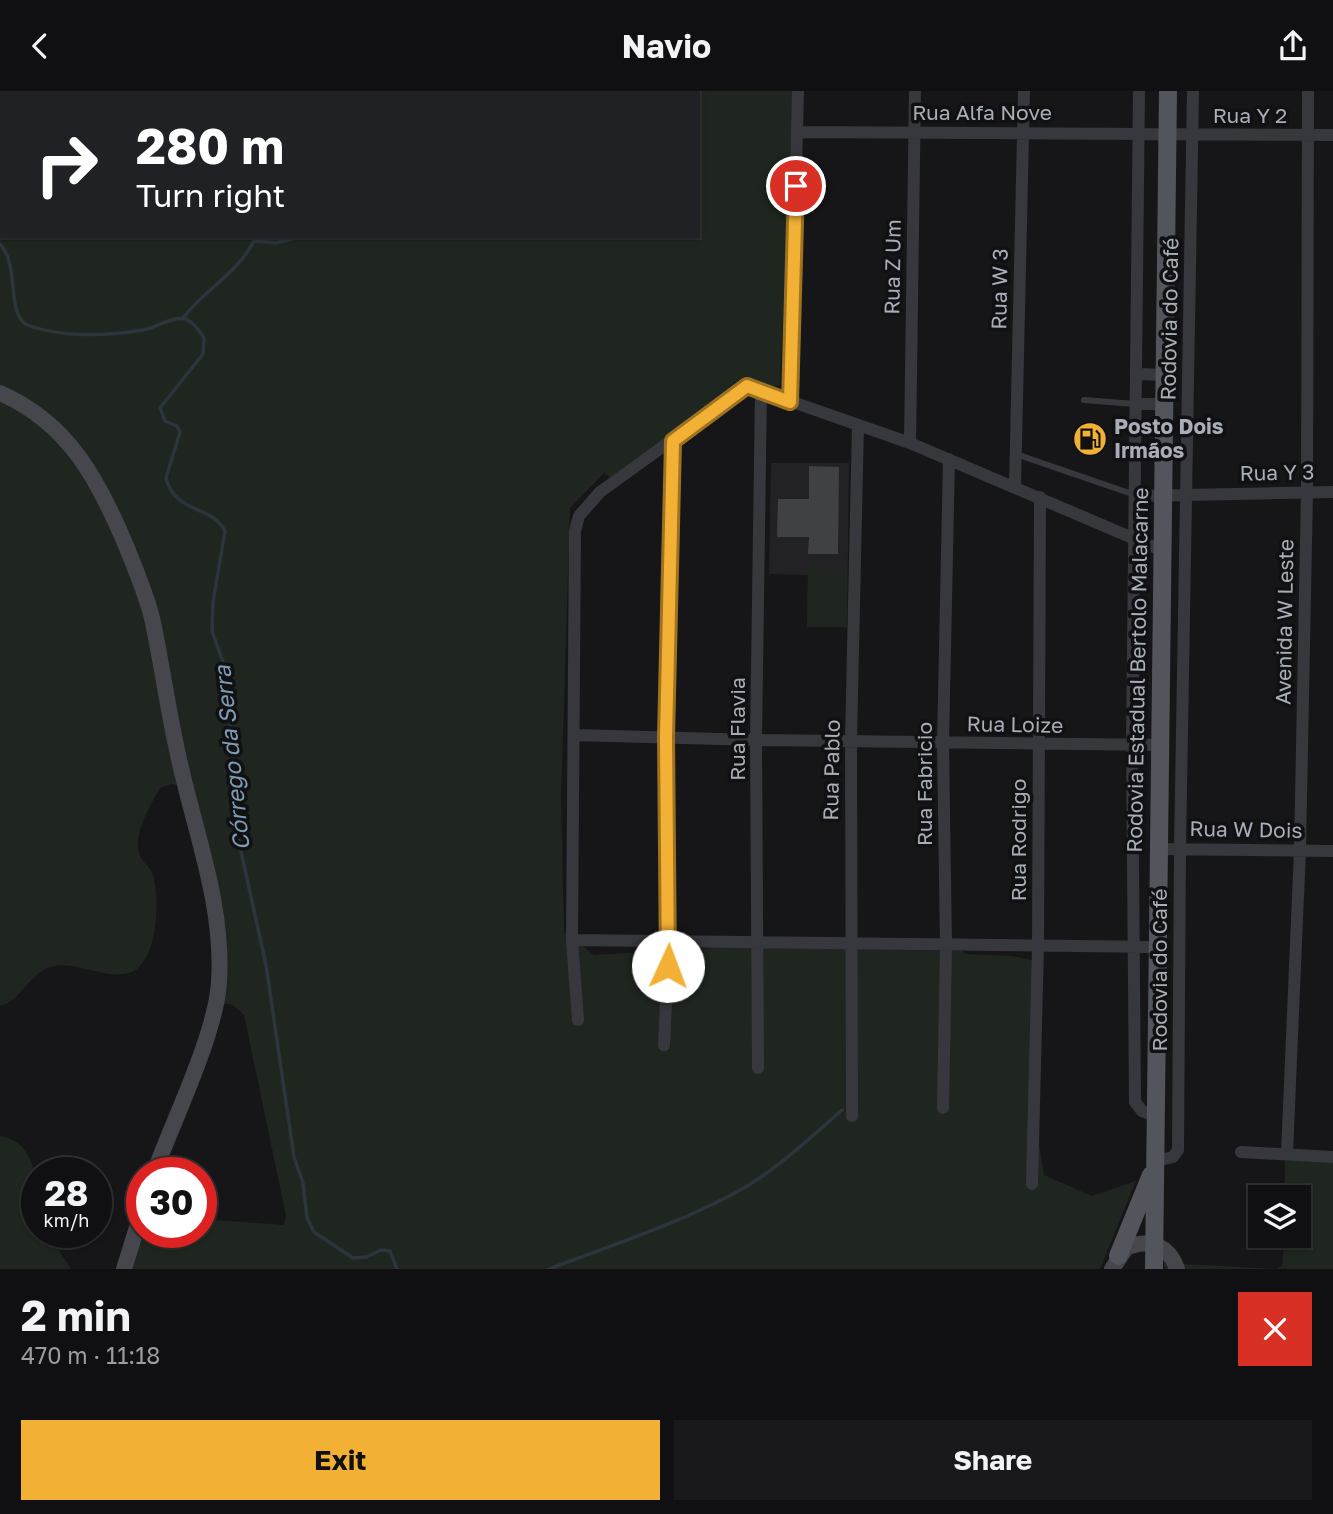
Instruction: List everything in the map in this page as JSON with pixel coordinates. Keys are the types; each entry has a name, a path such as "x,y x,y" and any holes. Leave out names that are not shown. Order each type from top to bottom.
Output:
{"main road":[{"name":"Rodovia Estadual Bertolo Malacarne","path":"1154,1269 1168,91"},
{"path":"1115,1262 1155,1163"}],"street":[{"path":"790,402 798,91"},
{"name":"Rua Z Um","path":"910,443 915,91"},
{"name":"Rua W 3","path":"1015,487 1024,91"},
{"path":"1139,91 1137,496 1132,745 1136,948 1135,1102 1142,1111 1156,1116"},
{"name":"Rodovia do Café","path":"1155,1163 1173,1157 1178,1150 1180,848 1193,91"},
{"name":"Avenida W Leste","path":"1287,1153 1300,850 1307,492 1308,91"},
{"name":"Rua Alfa Nove","path":"797,132 1023,131 1167,135"},
{"name":"Rua Y 2","path":"1167,135 1333,135"},
{"path":"1137,374 1165,375"},
{"path":"578,1020 572,940 575,531 579,516 600,492 747,386 910,443 1163,551"},
{"name":"Rua Flavia","path":"758,1068 756,740 761,390"},
{"path":"0,393 27,405 52,426 75,451 107,499 152,617 179,762 211,883 219,951 215,1008 160,1157"},
{"path":"1136,404 1164,404"},
{"name":"Rua Pablo","path":"852,1116 851,740 858,425"},
{"path":"664,1045 669,939 666,737 673,441"},
{"name":"Rua Fabricio","path":"943,1108 946,945 943,743 949,459"},
{"name":"Rua Y 3","path":"1137,496 1333,492"},
{"name":"Rua Rodrigo","path":"1032,1184 1038,946 1040,497"},
{"name":"Rua Loize","path":"574,735 1161,745"},
{"name":"Rua W Dois","path":"1159,849 1333,851"},
{"path":"572,940 669,939 1158,947"},
{"path":"1241,1152 1333,1157"},
{"path":"1115,1262 1136,1244 1154,1244 1167,1251 1177,1269"},
{"path":"124,1269 130,1248"}],"lane":[{"path":"1084,400 1136,404"},
{"path":"1016,454 1137,496"}],"shaded area":[{"path":"700,91 793,91 780,386 750,386 738,381 716,412 612,479 604,473 570,508 561,798 564,932 594,955 731,947 962,951 966,954 1012,956 1036,961 1037,1130 1044,1175 1092,1196 1136,1181 1100,1269 126,1269 135,1248 217,1248 217,1220 284,1225 286,1216 244,1015 232,1005 216,1006 223,967 181,786 171,784 160,788 138,837 139,853 153,875 156,899 151,945 139,967 129,973 109,974 69,966 50,967 36,975 14,999 0,1006 0,238 700,238"},
{"path":"771,463 849,463 847,627 807,627 808,575 769,574"},
{"path":"808,570 847,570 847,627 807,627"},
{"path":"0,1136 14,1141 29,1157 21,1157 21,1248 57,1248 71,1269 0,1269"},
{"path":"1289,1155 1333,1160 1333,1269 1276,1269 1282,1266 1284,1248 1311,1248 1311,1185 1285,1185 1285,1161"},
{"path":"1164,1263 1276,1269 1164,1269"}],"building":[{"path":"809,466 839,467 838,554 808,554 809,537 777,537 778,499 809,499"}],"waterway":[{"path":"183,318 238,264 254,241 276,243 295,238"},
{"name":"Córrego da Serra","path":"0,244 10,263 16,307 25,324 68,334 115,334 185,319 191,322 204,338 203,354 160,408 165,421 177,426 180,432 166,478 177,498 212,517 225,531 213,602 212,631 228,676 226,701 232,733 238,838 266,965 294,1157 303,1183 307,1218 314,1232 353,1258 367,1257 381,1250 390,1251 397,1269"},
{"path":"549,1269 668,1224 737,1192 778,1164 842,1110"}],"place":[{"name":"Posto Dois Irmãos","path":"1090,439"}],"route":[{"path":"668,966 666,737 673,441 747,386 790,402 796,186"}]}
